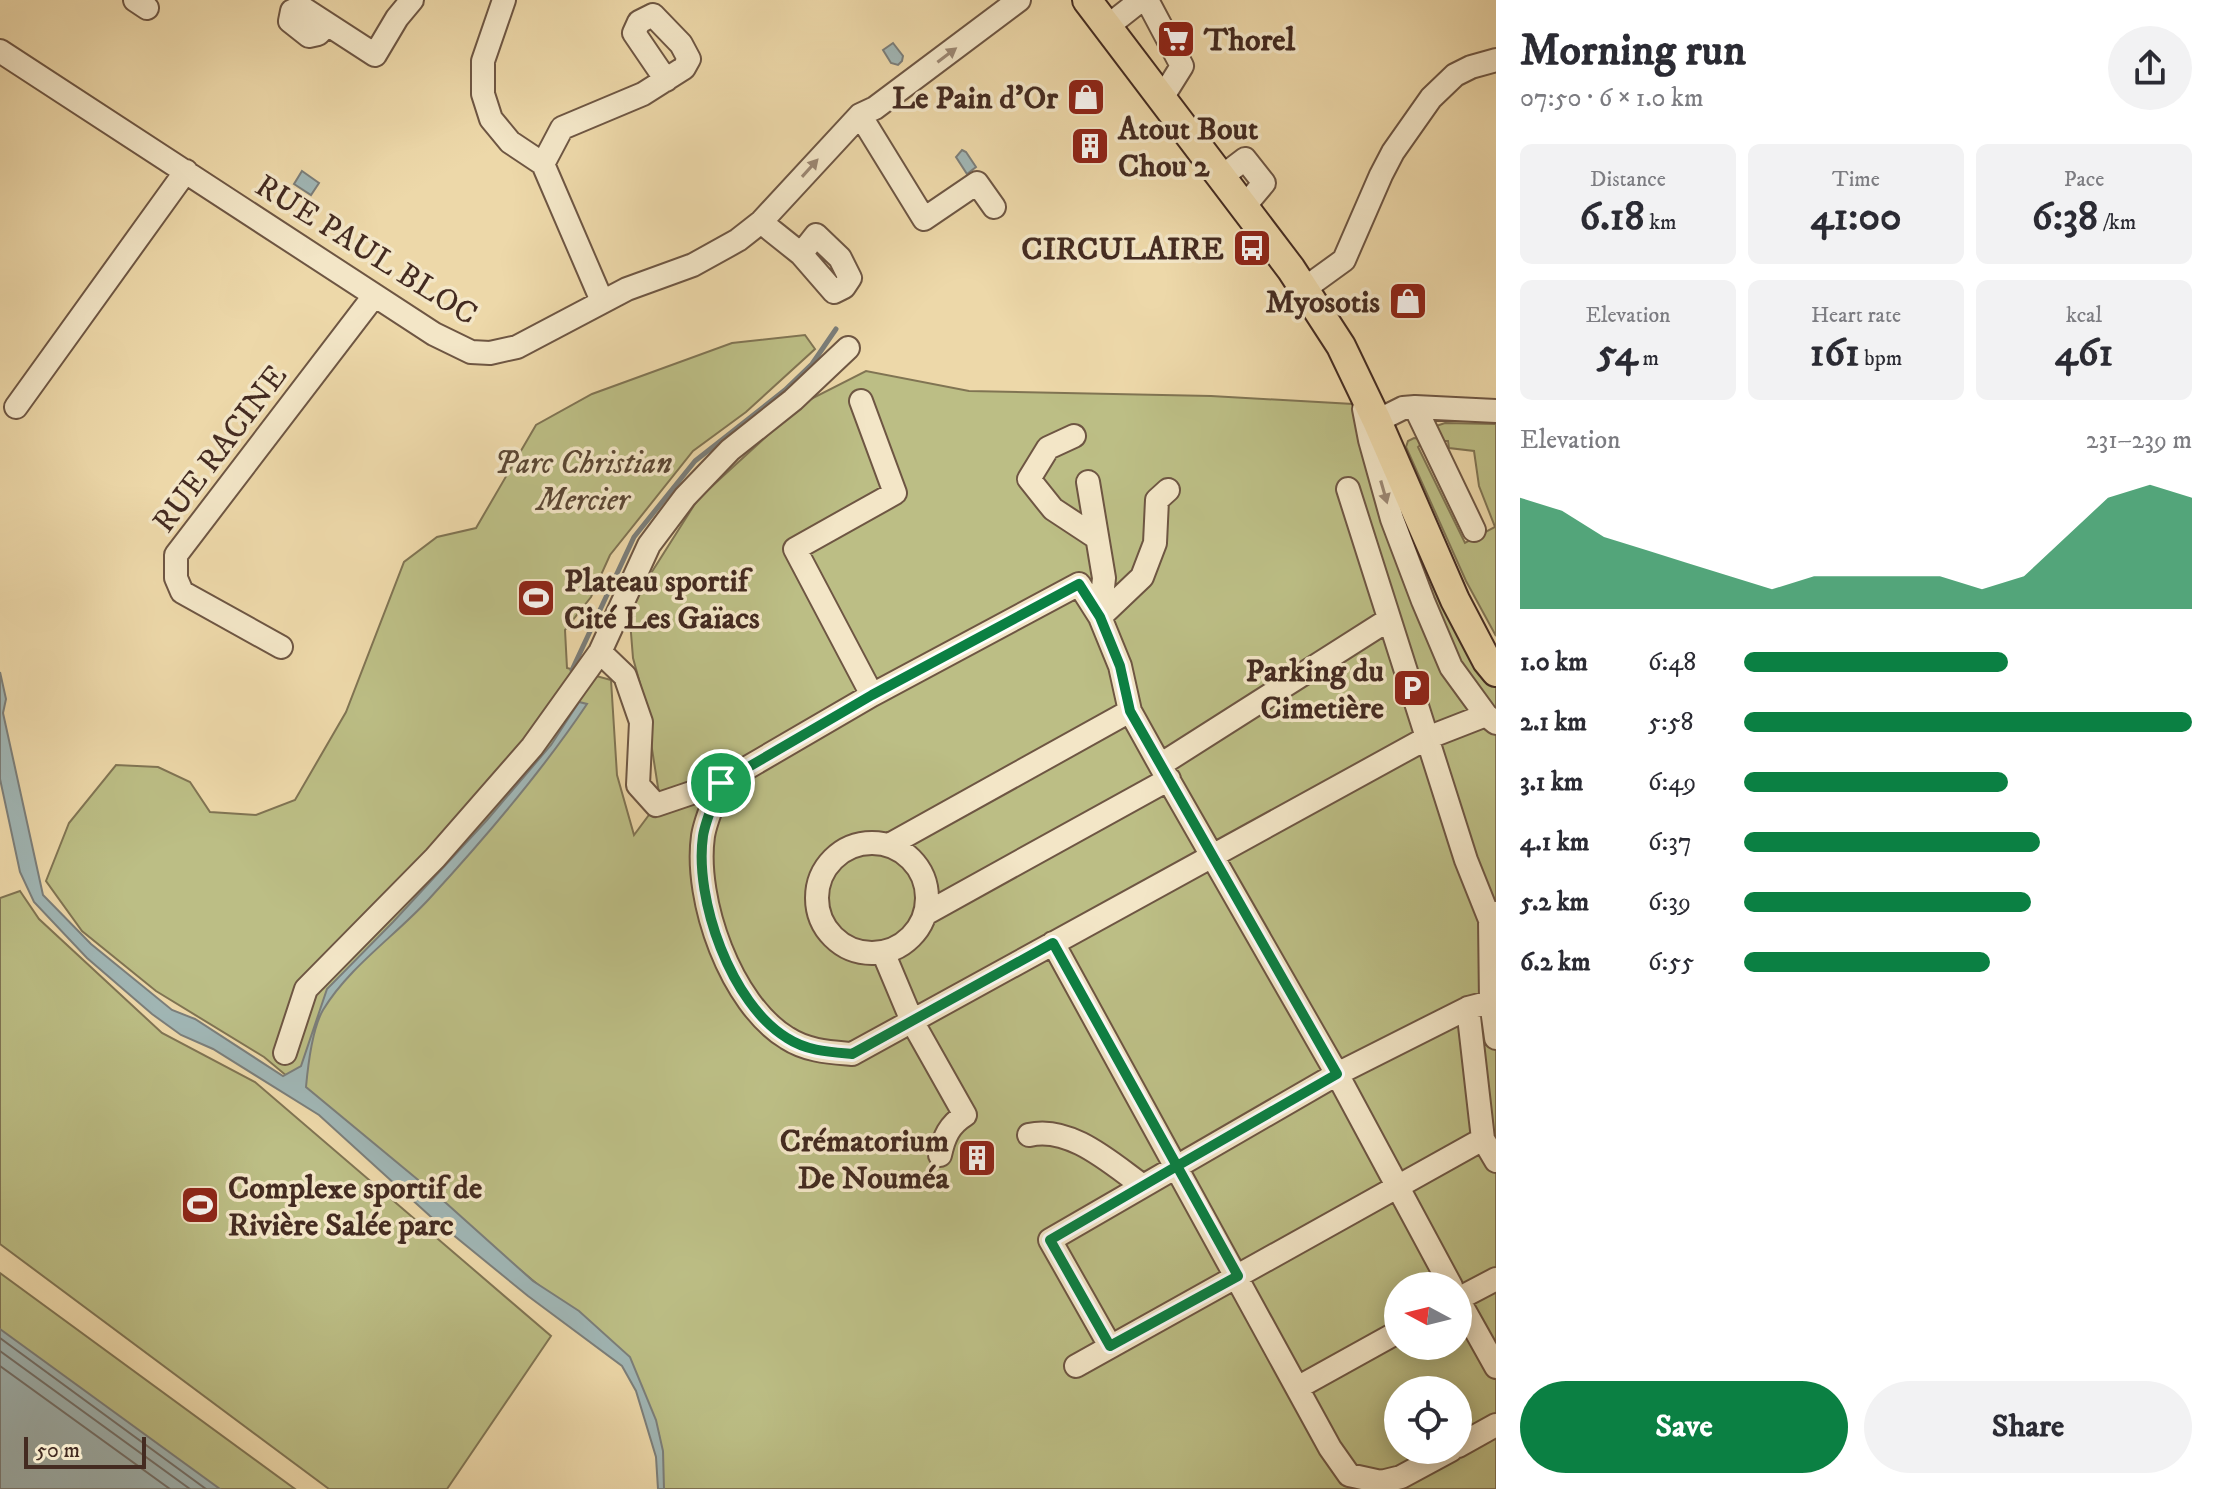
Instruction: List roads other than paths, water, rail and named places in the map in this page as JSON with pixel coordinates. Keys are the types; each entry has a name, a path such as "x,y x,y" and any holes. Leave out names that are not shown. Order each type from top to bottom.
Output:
{"main road":[{"path":"1087,0 1304,289 1341,346 1455,600 1496,672"}],"street":[{"path":"326,26 375,55 412,0"},
{"path":"504,0 483,61 483,94 491,119 510,142 543,164 602,301"},
{"name":"RUE PAUL BLOC","path":"0,51 434,334 471,352 490,353 517,347 556,329 602,301 693,265 738,240 761,222 860,115 875,108 1019,0"},
{"path":"1108,26 1144,0 1182,66 1162,98"},
{"path":"1304,289 1344,260 1385,167 1431,98 1455,75 1496,60"},
{"path":"543,164 562,128 643,94 666,80"},
{"path":"860,115 924,219 977,183 994,207"},
{"path":"16,407 186,171"},
{"path":"761,222 801,254"},
{"name":"RUE RACINE","path":"281,647 182,592 176,578 176,555 374,296"},
{"path":"285,1053 306,989 435,858 532,747 600,652 649,545 685,497 730,450 793,400 848,348"},
{"path":"721,783 703,835 705,900 721,951 760,1018 788,1039 815,1050 852,1054 1427,738 1491,719 1451,667 1423,601 1392,519 1370,440 1360,388"},
{"path":"861,401 895,493 795,549 872,695"},
{"path":"1415,407 1474,530"},
{"path":"1377,421 1403,408 1496,411"},
{"path":"1074,436 1048,448 1029,479 1053,509 1097,538"},
{"path":"1088,482 1104,578 1100,617"},
{"path":"1348,489 1466,860 1493,916 1491,1002 1496,1038"},
{"path":"1100,617 1142,577 1155,543 1157,500 1168,490"},
{"path":"600,652 625,676 641,722 638,785 656,805 721,783 872,695 1079,584 1100,617 1120,666 1130,711 1337,1074 1443,1272"},
{"path":"925,914 1164,772 1388,620"},
{"path":"889,845 1130,711"},
{"path":"862,844 889,845 904,852 921,872 928,897 925,914 909,939 897,947 865,953 847,947 833,936 822,921 818,885 825,869 837,855 862,844"},
{"path":"1053,943 1330,1448 1349,1475 1381,1482 1401,1477 1425,1464"},
{"path":"883,952 912,1021 965,1115 947,1131 940,1155"},
{"path":"1110,1346 1050,1240 1337,1074 1468,1008 1491,1002"},
{"path":"1468,1008 1483,1139 1496,1161"},
{"path":"1033,1131 1067,1137 1143,1186"},
{"path":"1076,1366 1483,1139"},
{"path":"1496,1279 1458,1299 1496,1367"},
{"path":"1297,1388 1384,1340"},
{"path":"1472,1438 1496,1425"}],"water":[{"path":"893,43 903,56 898,65 891,63 883,50"},
{"path":"962,150 976,167 967,174 956,157"},
{"path":"302,171 319,183 311,195 294,184"},
{"path":"0,672 6,699 3,713 43,895 91,944 172,1010 195,1019 283,1076 301,1066 327,989 487,820 551,745 579,702 587,704 532,780 471,852 416,913 334,994 316,1027 306,1087 446,1203 533,1281 579,1311 630,1357 656,1420 663,1451 664,1489 658,1489 656,1457 636,1391 622,1366 528,1296 430,1216 319,1115 213,1049 181,1035 152,1014 87,958 34,902 20,872 0,779"},
{"path":"0,1329 220,1489 0,1489"}],"waterway":[{"path":"572,670 634,537 695,461 785,390 812,364 836,329"}],"place":[{"name":"Thorel","path":"1176,39"},
{"name":"Le Pain d'Or","path":"1086,97"},
{"name":"Atout Bout Chou 2","path":"1090,146"},
{"name":"CIRCULAIRE","path":"1252,248"},
{"name":"Myosotis","path":"1408,301"},
{"name":"Plateau sportif Cité Les Gaïacs","path":"536,598"},
{"name":"Parking du Cimetière","path":"1412,688"},
{"name":"Crématorium De Nouméa","path":"977,1158"},
{"name":"Complexe sportif de Rivière Salée parc","path":"200,1205"}],"park label":[{"name":"Parc Christian Mercier","path":"583,480"}]}
